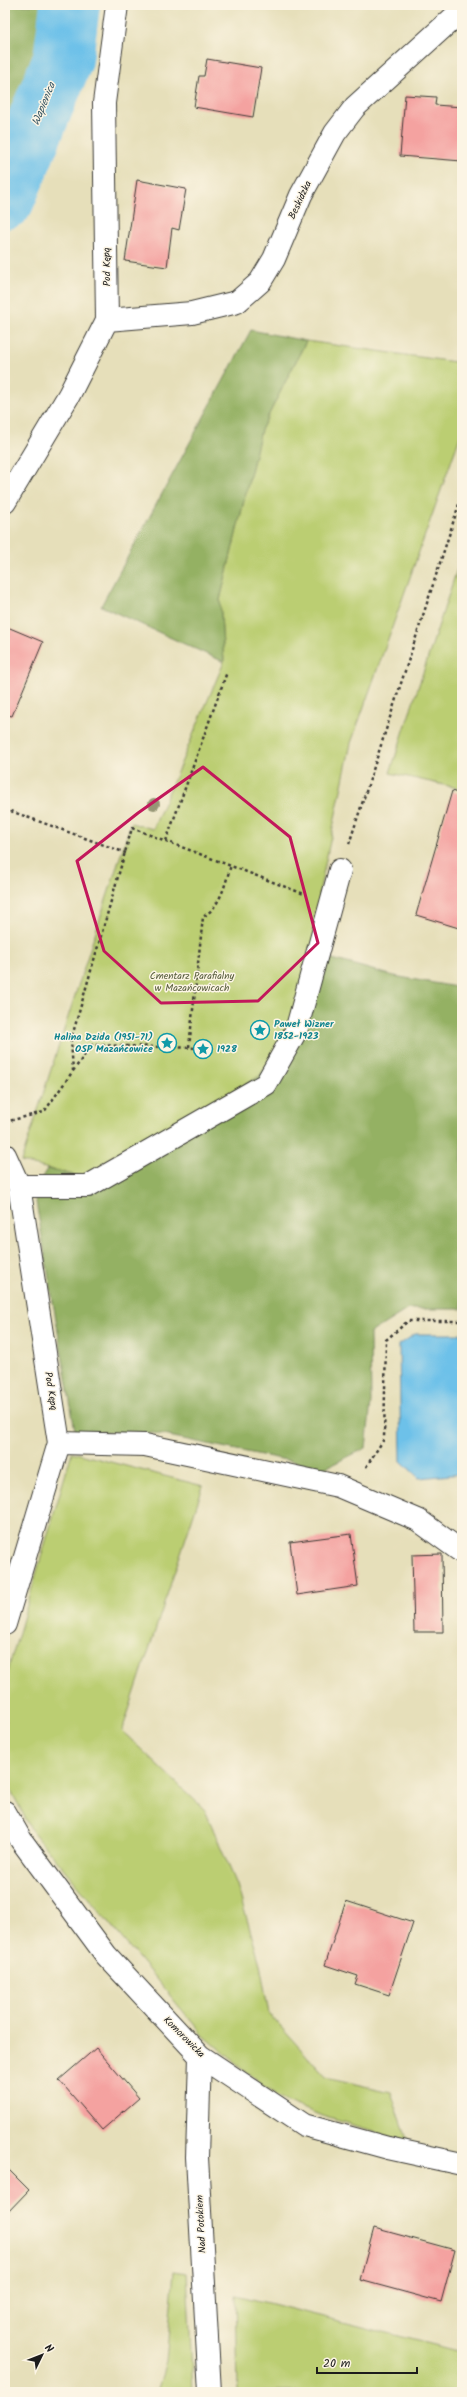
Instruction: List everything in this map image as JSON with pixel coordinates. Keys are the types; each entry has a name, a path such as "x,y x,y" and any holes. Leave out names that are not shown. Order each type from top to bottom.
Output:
{"street":[{"name":"Pod Kępą","path":"5,502 68,395 107,320 104,103 116,5"},
{"name":"Beskidzka","path":"107,320 192,313 236,302 260,282 274,259 301,195 335,133 355,107 462,10"},
{"path":"19,1186 88,1186 266,1084 296,1031 340,870"},
{"name":"Pod Kępą","path":"5,1155 19,1186 60,1443 5,1624"},
{"path":"60,1443 145,1445 338,1486 418,1520 462,1552"},
{"name":"Komorowicka","path":"5,1812 21,1840 106,1955 200,2056 304,2125 388,2148 462,2164"},
{"name":"Nad Potokiem","path":"200,2056 197,2157 210,2392"}],"path":[{"path":"340,870 462,495"},
{"path":"166,841 226,672"},
{"path":"5,809 126,853"},
{"path":"73,1071 71,1040 132,828 307,895"},
{"path":"189,1047 203,917 211,911 222,892 231,866"},
{"path":"5,1122 44,1112 92,1045 197,1048"},
{"path":"338,1486 368,1465 384,1439 386,1340 408,1321 462,1322"}],"highlighted area":[{"path":"203,767 290,837 318,943 258,1001 161,1003 104,951 77,861 138,813"}],"green space":[{"path":"5,5 52,5 5,146"},
{"path":"251,330 306,341 261,430 220,600 224,662 101,606"},
{"name":"Cmentarz Parafialny w Mazańcowicach","path":"306,341 462,363 462,431 351,743 319,893 324,909 289,1031 260,1076 86,1178 21,1162 131,823 153,829 224,662 220,600 261,430"},
{"path":"462,554 462,789 390,773"},
{"path":"311,953 394,976 462,988 462,1309 408,1309 370,1333 371,1402 366,1448 325,1468 154,1433 75,1431 34,1190 47,1169 86,1178 260,1076 289,1031"},
{"path":"72,1452 203,1486 122,1731 205,1810 237,1885 260,1964 269,2014 326,2077 391,2092 408,2141 322,2116 276,2097 203,2035 32,1831 5,1779 5,1680"},
{"path":"174,2271 187,2273 193,2392 157,2392 166,2362"},
{"path":"236,2295 462,2352 462,2392 238,2392"}],"water":[{"path":"415,1334 462,1334 462,1474 419,1478 401,1461 399,1345"}],"building":[{"path":"207,59 261,68 253,117 194,107 199,76 204,76"},
{"path":"405,95 436,97 435,105 462,107 462,161 400,156"},
{"path":"137,180 186,189 179,230 172,228 167,267 125,261"},
{"path":"5,626 43,642 12,716 8,715 5,722"},
{"path":"452,791 462,795 462,929 416,915"},
{"path":"351,1534 358,1586 297,1595 290,1542"},
{"path":"442,1554 443,1632 414,1632 412,1555"},
{"path":"346,1901 413,1923 389,1995 355,1984 358,1976 325,1965"},
{"path":"96,2048 139,2098 102,2130 59,2080"},
{"path":"5,2166 29,2190 5,2215"},
{"path":"374,2228 455,2250 441,2302 360,2280"}],"waterway":[{"name":"Wapienica","path":"5,199 63,59 70,5"}],"place":[{"name":"Paweł Wizner 1852-1923","path":"260,1030"},
{"name":"Halina Dzida (1951-71) OSP Mazańcowice","path":"167,1043"},
{"name":"1928","path":"203,1049"}]}
